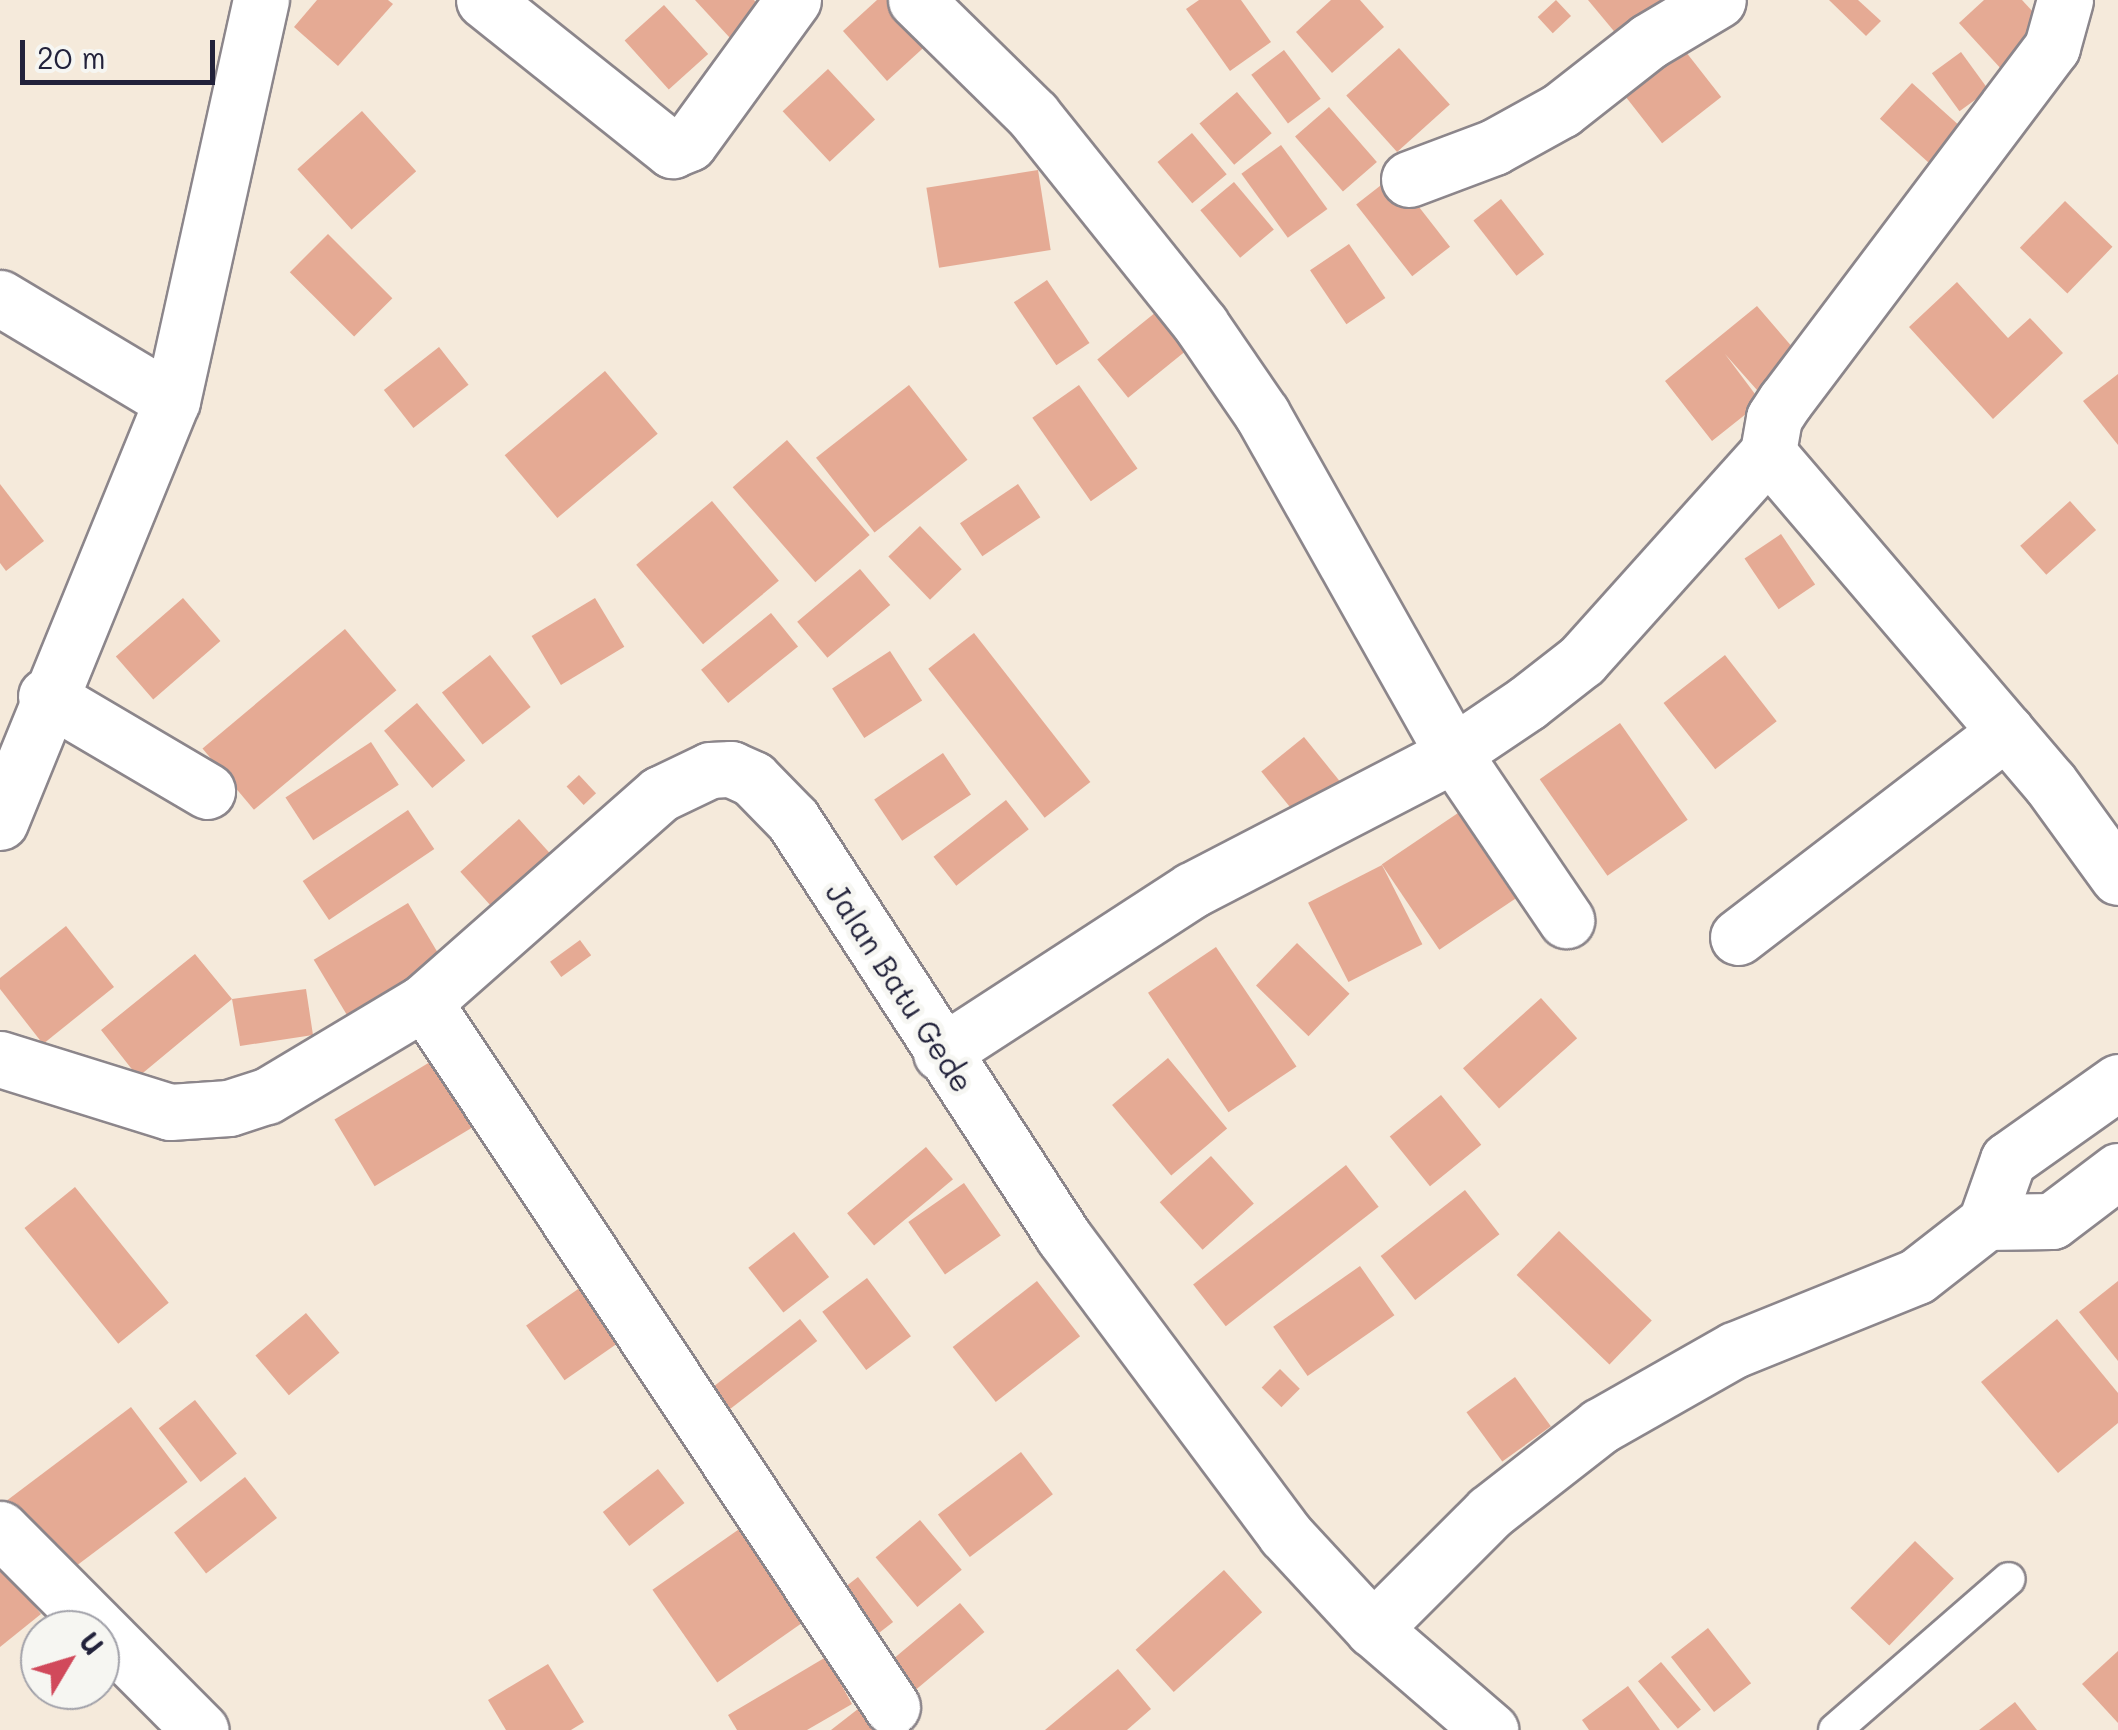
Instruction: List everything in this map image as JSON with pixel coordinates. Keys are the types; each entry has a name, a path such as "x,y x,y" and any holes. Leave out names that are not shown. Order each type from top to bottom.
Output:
{"street":[{"path":"0,822 46,696 172,401 261,0"},
{"path":"484,0 672,150 688,144 793,0"},
{"path":"916,0 1034,115 1201,325 1262,414 1453,752 1566,920"},
{"path":"1408,180 1494,147 1561,110 1649,41 1677,30 1718,0"},
{"path":"942,1054 1192,890 1453,752 1582,660 1768,453 1774,418 1785,401 2052,47 2066,0"},
{"path":"0,298 172,401"},
{"path":"1768,453 2006,731 2118,878"},
{"path":"46,696 207,791"},
{"path":"1738,937 2006,731"},
{"name":"Jalan Batu Gede","path":"0,1059 170,1112 229,1108 268,1096 424,1002 660,794 696,775 732,769 754,779 793,820 942,1054 1151,1360 1285,1534 1374,1630 1490,1730"},
{"path":"424,1002 892,1707"},
{"path":"1374,1630 1490,1512 1600,1426 1720,1357 1917,1276 1986,1222 2008,1160 2118,1082"},
{"path":"1986,1222 2052,1221 2118,1172"},
{"path":"0,1528 200,1730"}],"lane":[{"path":"1835,1730 2009,1578"}],"building":[{"path":"317,0 388,0 393,4 338,66 294,27"},
{"path":"695,0 754,0 762,9 730,38"},
{"path":"877,0 897,0 932,40 887,81 843,31"},
{"path":"1199,0 1241,0 1271,42 1230,71 1186,9"},
{"path":"1331,0 1360,0 1384,27 1332,73 1296,32"},
{"path":"1556,0 1571,16 1553,33 1538,17"},
{"path":"1588,0 1686,0 1628,48"},
{"path":"1829,0 1858,0 1881,21 1866,36"},
{"path":"1984,0 2022,0 2048,28 2003,71 1959,23"},
{"path":"664,5 708,54 669,90 625,40"},
{"path":"1675,38 1721,97 1662,143 1616,84"},
{"path":"1399,48 1450,104 1397,152 1346,96"},
{"path":"1284,50 1321,99 1288,123 1251,75"},
{"path":"1961,52 1989,90 1960,111 1932,73"},
{"path":"828,69 875,119 830,162 783,111"},
{"path":"1912,83 1969,135 1937,170 1880,119"},
{"path":"1237,92 1272,133 1234,165 1199,123"},
{"path":"1329,107 1377,162 1343,192 1295,137"},
{"path":"362,111 416,171 352,229 297,169"},
{"path":"1192,133 1227,174 1192,203 1158,162"},
{"path":"1281,145 1327,209 1288,238 1241,174"},
{"path":"1038,170 1051,250 939,268 926,188"},
{"path":"1394,175 1450,247 1412,276 1356,205"},
{"path":"1234,182 1274,229 1240,258 1200,210"},
{"path":"1501,199 1544,254 1517,276 1473,221"},
{"path":"2065,201 2112,247 2067,294 2020,248"},
{"path":"328,234 392,298 354,337 290,272"},
{"path":"1349,244 1385,298 1346,324 1310,270"},
{"path":"1047,280 1089,343 1056,365 1014,302"},
{"path":"1957,282 2008,338 2030,318 2063,353 1993,419 1909,327"},
{"path":"1757,306 1806,363 1765,399 1725,354 1761,402 1712,441 1665,381"},
{"path":"1161,308 1192,346 1128,398 1097,360"},
{"path":"439,347 469,385 413,428 384,390"},
{"path":"605,371 658,434 557,518 505,455"},
{"path":"2118,374 2118,445 2083,401"},
{"path":"909,385 967,460 875,533 816,458"},
{"path":"1079,385 1138,469 1091,501 1032,418"},
{"path":"787,440 870,535 815,582 733,487"},
{"path":"0,484 44,541 6,571 0,563"},
{"path":"1018,484 1040,517 982,556 960,523"},
{"path":"712,501 779,581 703,644 636,565"},
{"path":"2070,501 2096,530 2046,575 2020,546"},
{"path":"920,526 962,569 930,600 888,557"},
{"path":"1781,534 1815,585 1779,609 1745,559"},
{"path":"860,569 890,605 827,658 797,622"},
{"path":"183,598 220,641 153,699 116,656"},
{"path":"595,598 624,647 561,685 532,636"},
{"path":"771,613 798,646 728,703 701,670"},
{"path":"345,629 396,690 254,810 203,749"},
{"path":"974,633 1090,782 1045,818 928,669"},
{"path":"890,651 922,700 864,738 832,689"},
{"path":"490,655 531,707 483,745 442,693"},
{"path":"1725,655 1777,721 1715,769 1664,703"},
{"path":"417,703 465,760 432,788 384,731"},
{"path":"1620,723 1688,820 1607,876 1540,779"},
{"path":"1304,737 1343,785 1300,820 1261,772"},
{"path":"371,742 399,785 313,840 285,798"},
{"path":"943,753 971,794 902,841 874,799"},
{"path":"579,775 596,793 584,805 567,787"},
{"path":"1006,800 1029,829 956,886 934,857"},
{"path":"408,810 434,849 329,920 303,881"},
{"path":"1458,813 1516,898 1439,950 1382,864"},
{"path":"519,819 561,866 502,919 460,872"},
{"path":"1382,865 1422,944 1348,982 1308,903"},
{"path":"408,903 447,968 353,1025 314,960"},
{"path":"66,926 114,987 43,1044 0,989 0,978"},
{"path":"580,940 591,955 561,977 550,962"},
{"path":"1297,943 1350,994 1309,1036 1256,985"},
{"path":"1216,947 1297,1066 1229,1112 1148,993"},
{"path":"195,954 232,999 138,1077 101,1030"},
{"path":"306,989 313,1035 240,1046 232,999"},
{"path":"1541,998 1577,1038 1499,1108 1463,1068"},
{"path":"445,1053 485,1120 375,1186 334,1119"},
{"path":"1168,1058 1227,1128 1171,1175 1112,1105"},
{"path":"1441,1095 1481,1145 1430,1186 1390,1137"},
{"path":"926,1147 953,1179 874,1245 847,1213"},
{"path":"1211,1156 1254,1204 1203,1250 1160,1202"},
{"path":"1346,1165 1379,1207 1226,1326 1193,1284"},
{"path":"964,1183 1001,1235 945,1274 908,1222"},
{"path":"75,1187 169,1303 118,1344 24,1228"},
{"path":"1465,1190 1499,1234 1415,1300 1381,1256"},
{"path":"1559,1231 1652,1321 1609,1364 1517,1275"},
{"path":"794,1232 829,1277 783,1313 748,1268"},
{"path":"1360,1266 1394,1315 1308,1376 1273,1327"},
{"path":"867,1278 911,1336 866,1370 822,1312"},
{"path":"1037,1281 1080,1336 996,1402 953,1347"},
{"path":"2118,1281 2118,1361 2079,1312"},
{"path":"581,1287 619,1342 565,1380 526,1325"},
{"path":"306,1313 339,1353 289,1395 255,1355"},
{"path":"800,1319 817,1341 727,1412 709,1390"},
{"path":"2057,1319 2118,1393 2118,1423 2058,1473 1981,1382"},
{"path":"1280,1369 1300,1389 1281,1407 1262,1387"},
{"path":"1515,1377 1551,1426 1502,1462 1466,1412"},
{"path":"195,1400 237,1454 201,1482 159,1428"},
{"path":"131,1407 188,1482 60,1578 3,1503"},
{"path":"1021,1452 1053,1494 970,1557 938,1515"},
{"path":"658,1469 684,1503 629,1546 603,1512"},
{"path":"245,1477 277,1518 206,1573 174,1532"},
{"path":"920,1520 962,1570 917,1607 876,1557"},
{"path":"745,1525 810,1618 717,1682 652,1590"},
{"path":"1915,1541 1954,1579 1889,1645 1850,1608"},
{"path":"0,1563 38,1610 20,1610 20,1631 0,1647"},
{"path":"1224,1570 1262,1612 1174,1692 1136,1650"},
{"path":"858,1577 893,1622 869,1641 834,1596"},
{"path":"960,1603 984,1632 910,1694 886,1665"},
{"path":"1708,1628 1751,1683 1714,1712 1671,1657"},
{"path":"2118,1651 2118,1723 2082,1684"},
{"path":"826,1657 852,1704 807,1730 737,1730 728,1715"},
{"path":"1661,1662 1701,1709 1678,1729 1638,1681"},
{"path":"548,1664 584,1722 571,1730 506,1730 488,1700"},
{"path":"1118,1669 1151,1709 1127,1730 1045,1730"},
{"path":"1628,1686 1660,1730 1589,1730 1582,1720"},
{"path":"867,1702 889,1730 831,1730"},
{"path":"2015,1702 2037,1730 1979,1730"}]}
